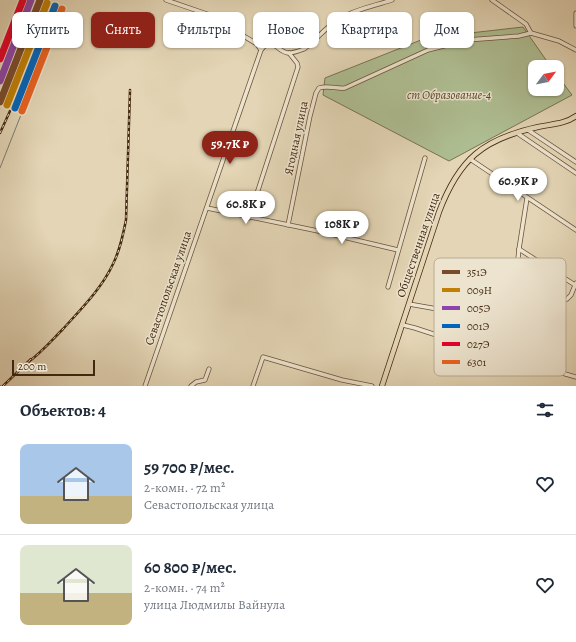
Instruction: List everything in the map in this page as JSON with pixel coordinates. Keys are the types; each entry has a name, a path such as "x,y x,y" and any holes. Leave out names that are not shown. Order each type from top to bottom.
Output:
{"main road":[{"name":"Общественная улица","path":"382,386 443,201 452,183 470,159 499,138 561,123 576,116"}],"street":[{"path":"0,55 22,0"},
{"path":"166,0 213,17 257,44 261,50 265,44 269,43 289,53 298,63 298,67 249,218"},
{"path":"289,53 304,49 333,24 345,16 362,8 392,0"},
{"path":"492,0 526,24 531,33 559,42 576,50"},
{"path":"576,13 576,26"},
{"name":"Ягодная улица","path":"288,225 313,101 318,89 328,86 345,88 414,56 443,46 468,40 519,36 531,33"},
{"name":"Севастопольская улица","path":"145,386 261,50"},
{"path":"528,130 576,162"},
{"path":"517,133 576,173"},
{"path":"388,287 425,158"},
{"path":"470,159 576,230"},
{"path":"519,258 527,198"},
{"path":"207,208 398,250"},
{"path":"520,249 534,258"},
{"path":"566,278 576,284 572,295 566,299"},
{"path":"409,304 434,308"},
{"path":"403,325 434,334"},
{"path":"253,386 263,357 342,380 372,386"},
{"path":"191,386 196,382 205,380 209,370"},
{"path":"566,374 576,377"}],"green space":[{"name":"ст Образование-4","path":"523,27 546,60 528,60 528,96 564,96 564,84 572,95 449,161 323,95 325,78 401,48 412,48 412,44 420,40 420,48 474,48 474,33"}],"waterway":[{"path":"0,168 28,97 48,0"}],"railway":[{"path":"34,10 38,0"},
{"path":"27,363 63,329 91,298 108,273 118,253 126,220 130,90"},
{"path":"0,133 10,111"},
{"path":"3,386 31,359"}],"transit line":[{"name":"027Э","path":"0,59 23,0"},
{"name":"005Э","path":"0,81 31,0"},
{"name":"351Э","path":"0,102 40,0"},
{"name":"009Н","path":"7,105 47,3"},
{"name":"001Э","path":"15,108 55,6"},
{"name":"6301","path":"22,111 62,9"}]}
